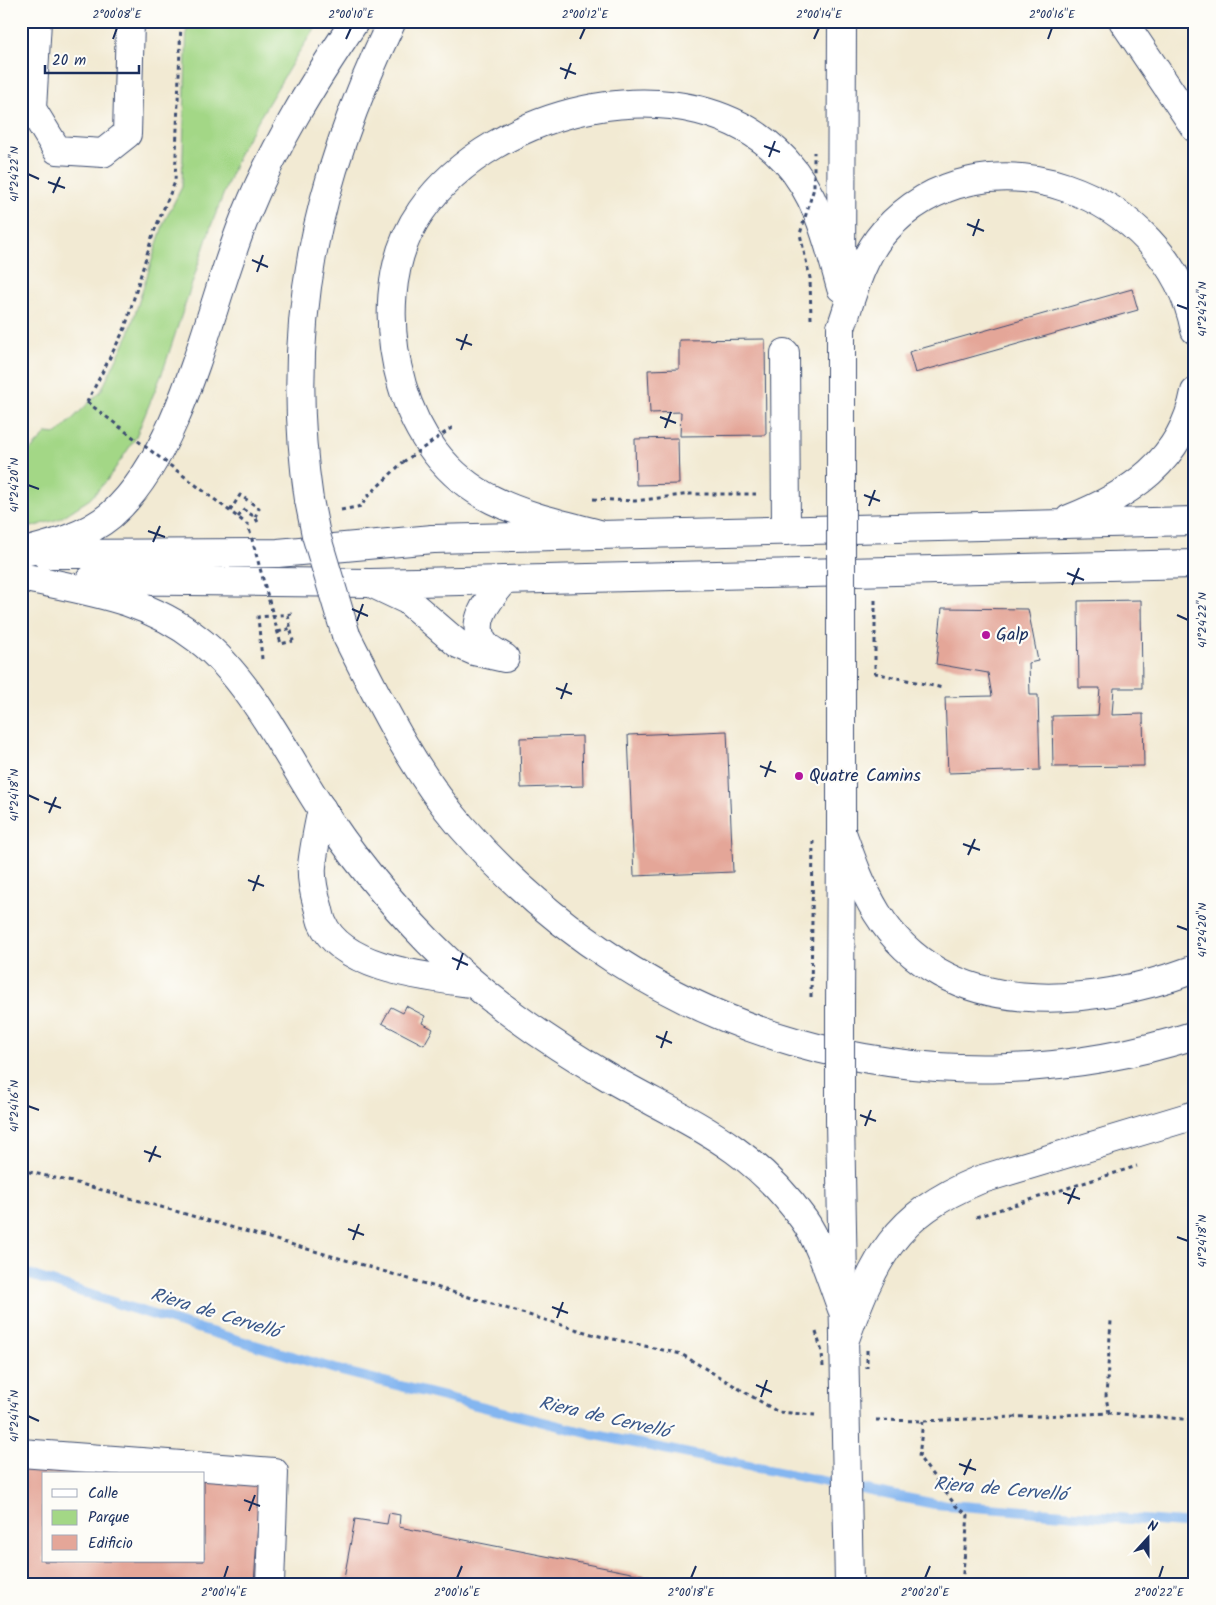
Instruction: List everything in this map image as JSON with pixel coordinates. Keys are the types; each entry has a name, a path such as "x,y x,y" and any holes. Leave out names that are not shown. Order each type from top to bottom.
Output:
{"main road":[{"path":"37,21 32,109 57,150 103,153 127,134 130,21"},
{"path":"21,553 89,530 119,506 150,466 182,401 235,242 272,157 286,129 355,21"},
{"path":"392,21 356,101 319,217 307,279 301,337 299,398 309,500 323,562 346,635 386,716 421,772 459,824 503,872 552,914 605,954 663,989 719,1017 780,1038 822,1050 910,1066 973,1069 1040,1067 1106,1058 1195,1035"},
{"path":"842,21 840,1120 842,1309"},
{"path":"1123,21 1195,128"},
{"path":"603,535 529,514 492,500 460,478 437,456 421,433 407,404 392,340 391,305 396,272 406,239 420,212 440,186 491,148 517,134 548,121 591,109 633,103 670,104 704,110 760,139 784,160 801,181 824,227 841,288"},
{"path":"841,328 855,284 870,253 883,233 925,199 953,186 983,178 1019,178 1049,182 1081,192 1108,206 1148,238 1165,259 1180,286 1195,330"},
{"path":"785,353 786,531"},
{"path":"1056,524 1098,507 1140,482 1164,458 1181,434 1195,392"},
{"path":"21,553 278,553 434,539 1195,521"},
{"path":"26,579 371,583 1195,564"},
{"path":"26,579 123,599 147,608 201,641 229,669 250,698 322,809 360,863 401,913 471,984 518,1020 564,1050 707,1130 738,1150 764,1172 806,1223 842,1309 859,1344"},
{"path":"371,583 407,600 458,644 474,651 505,658 486,647 481,638 479,627 485,605 505,580"},
{"path":"322,809 312,867 315,895 322,922 333,937 350,952 380,965 416,976 471,984"},
{"path":"841,830 856,874 877,914 894,936 920,960 945,976 973,987 1004,995 1033,998 1066,998 1119,990 1195,969"},
{"path":"849,1584 845,1388 859,1344 874,1267 903,1229 928,1206 952,1191 980,1180 1195,1114"},
{"path":"21,1452 274,1472 270,1584"}],"path":[{"path":"181,21 175,182 153,234 125,328 87,402 248,525 281,644 293,641 288,615"},
{"path":"336,512 362,506 366,498 403,462 453,427"},
{"path":"584,498 635,501 690,494 786,494"},
{"path":"230,511 240,495 259,508 255,517 244,510 238,517"},
{"path":"875,595 875,673 943,688"},
{"path":"262,666 258,617 297,614"},
{"path":"278,632 290,628"},
{"path":"971,1219 1143,1164"},
{"path":"21,1170 81,1184 356,1263 595,1335 681,1354 778,1412 816,1415"},
{"path":"1109,1413 1106,1397 1111,1321"},
{"path":"813,1323 816,1332"},
{"path":"872,1419 924,1421 1109,1413 1195,1420"},
{"path":"924,1421 919,1457 956,1506 968,1515 962,1584"}],"green space":[{"path":"187,21 320,21 297,55 241,149 211,226 163,371 135,439 108,479 90,499 59,519 21,530 21,460 47,433 57,434 101,391 129,333 164,222 182,187"}],"building":[{"path":"21,276 26,277 23,340 21,340"},
{"path":"1132,289 1138,310 915,373 909,352"},
{"path":"765,339 766,435 680,436 681,412 650,413 648,370 679,369 679,340"},
{"path":"678,438 679,484 636,485 635,439"},
{"path":"1141,600 1142,688 1114,688 1112,715 1143,714 1144,766 1053,767 1052,716 1098,715 1100,688 1079,688 1078,601"},
{"path":"942,608 1028,609 1038,661 1029,663 1030,695 1038,695 1040,770 948,773 945,697 992,696 988,673 936,664"},
{"path":"727,731 733,872 634,876 628,735"},
{"path":"582,736 583,786 521,788 520,738"},
{"path":"406,1006 425,1016 422,1023 433,1029 424,1045 382,1023 391,1007 403,1013"},
{"path":"21,1466 137,1472 42,1472 42,1562 205,1562 205,1474 261,1478 254,1584 21,1584"},
{"path":"389,1513 400,1515 399,1527 687,1584 343,1584 355,1519 387,1524"}],"waterway":[{"name":"Riera de Cervelló","path":"21,1272 137,1310 345,1372 591,1434 935,1504 1195,1524"}],"place":[{"name":"Galp","path":"986,635"},
{"name":"Quatre Camins","path":"799,776"}]}
